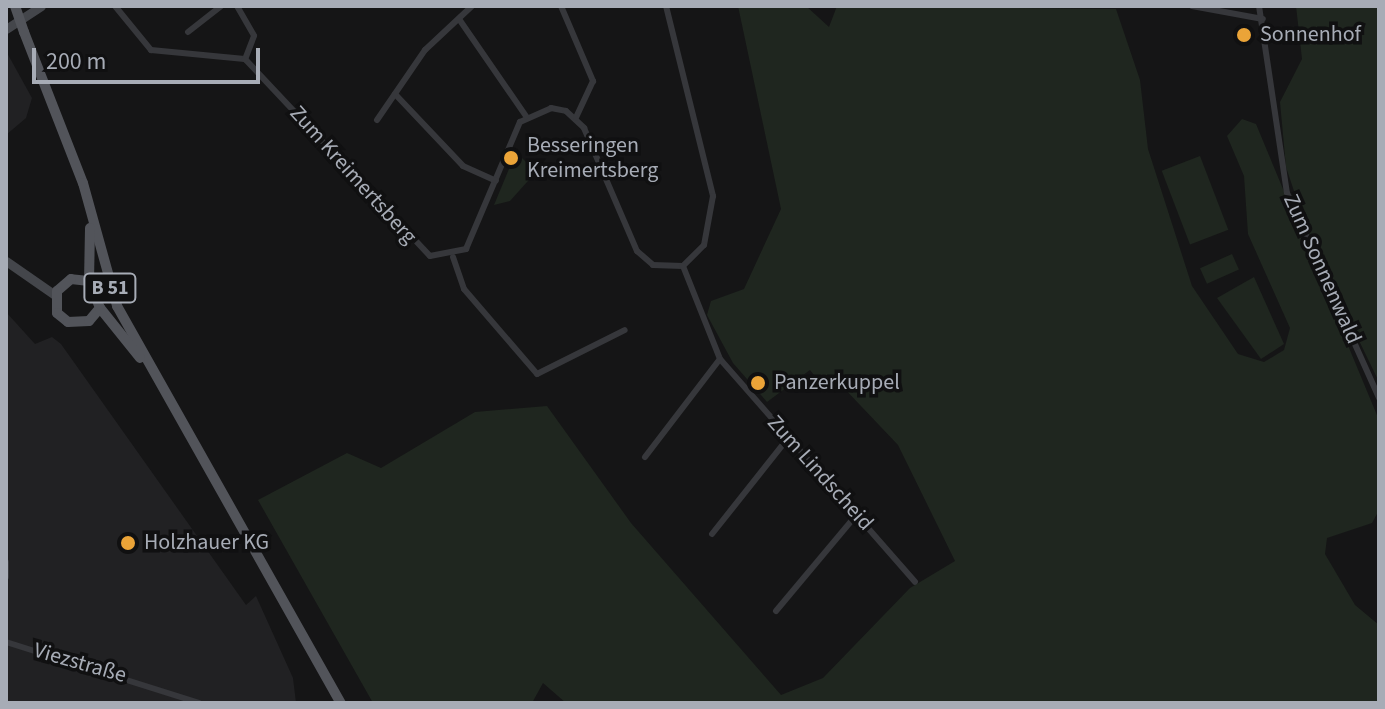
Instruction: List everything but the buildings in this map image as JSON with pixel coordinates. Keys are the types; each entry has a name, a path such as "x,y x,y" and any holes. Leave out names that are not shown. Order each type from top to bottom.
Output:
{"main road":[{"name":"B 51","path":"15,6 86,194 110,286 154,375 341,703"},
{"path":"6,29 41,6"},
{"name":"B 51","path":"84,279 90,247 86,194"},
{"path":"6,261 62,284 84,279 100,308 89,321 62,319 55,295 34,275"},
{"path":"55,295 62,284"},
{"name":"B 51","path":"100,308 154,375"},
{"name":"B 51","path":"89,321 128,345"}],"street":[{"path":"115,6 151,50 245,59 254,36 237,6"},
{"path":"188,32 221,6"},
{"path":"377,120 425,50 472,6"},
{"path":"561,6 593,81 576,117"},
{"path":"625,330 537,374 464,289 453,257 474,239 526,116 551,108 576,117 637,251 653,265 683,266 704,245 713,196 666,6"},
{"path":"1193,6 1263,19"},
{"name":"Zum Sonnenwald","path":"1259,6 1287,193 1379,398"},
{"path":"459,19 526,116"},
{"name":"Zum Kreimertsberg","path":"245,59 415,246 453,257"},
{"path":"395,94 463,166 496,181"},
{"name":"Zum Lindscheid","path":"683,266 720,359 915,582"},
{"path":"645,457 720,359"},
{"path":"712,534 788,438"},
{"path":"776,611 857,514"},
{"path":"6,562 6,577"},
{"name":"Viezstraße","path":"6,642 199,703"},
{"path":"325,673 335,703"}],"shaded area":[{"path":"738,6 806,6 829,27 837,6 1116,9 1140,80 1148,149 1192,286 1238,354 1264,362 1284,350 1290,328 1248,234 1244,176 1227,136 1242,119 1256,124 1379,420 1378,512 1372,523 1327,538 1325,554 1355,605 1379,625 1379,703 566,703 543,683 532,703 373,703 258,500 347,453 381,468 475,412 547,406 631,523 781,695 823,678 910,588 955,561 898,445 841,385 824,388 810,370 767,402 733,363 707,315 711,301 744,289 781,209"},
{"path":"1296,6 1379,6 1379,382 1310,239 1286,167 1280,102 1302,59"},
{"path":"6,51 32,98 26,118 6,135"},
{"path":"516,152 536,172 510,201 494,205"},
{"path":"1200,156 1228,230 1190,244 1162,171"},
{"path":"1232,254 1239,270 1207,284 1200,268"},
{"path":"1254,277 1284,344 1261,359 1217,298"},
{"path":"6,312 35,344 52,337 61,344 246,605 256,596 293,678 296,703 6,703"}],"place":[{"name":"Sonnenhof","path":"1244,35"},
{"name":"Besseringen Kreimertsberg","path":"511,158"},
{"name":"Panzerkuppel","path":"758,383"},
{"name":"Holzhauer KG","path":"128,543"}]}
